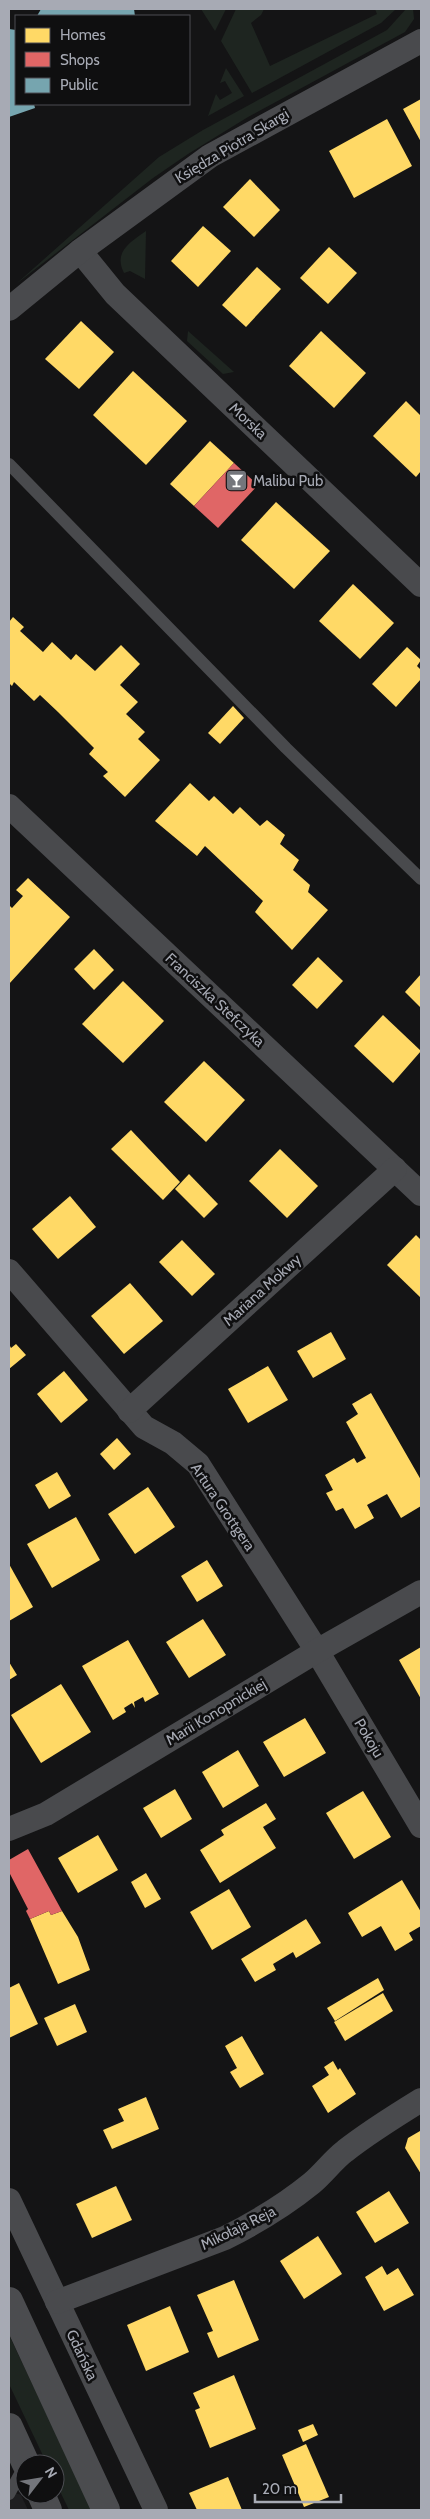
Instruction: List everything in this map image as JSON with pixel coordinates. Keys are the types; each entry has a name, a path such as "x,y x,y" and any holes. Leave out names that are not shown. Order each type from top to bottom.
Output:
{"main road":[{"path":"9,2301 106,2510"},
{"path":"9,2427 22,2454"}],"street":[{"name":"Księdza Piotra Skargi","path":"9,309 80,252 210,156 421,40"},
{"name":"Morska","path":"80,252 116,294 421,585"},
{"name":"Franciszka Stefczyka","path":"9,808 421,1194"},
{"name":"Mariana Mokwy","path":"129,1411 395,1169"},
{"name":"Artura Grottgera","path":"9,1271 144,1427 173,1444 198,1464 317,1652"},
{"name":"Marii Konopnickiej","path":"9,1829 46,1814 421,1592"},
{"name":"Pokoju","path":"317,1652 421,1826"},
{"name":"Mikołaja Reja","path":"56,2302 225,2238 250,2226 287,2203 314,2181 344,2152 383,2123 421,2100"},
{"name":"Gdańska","path":"9,2200 156,2510"}],"lane":[{"path":"9,464 279,741 421,879"}],"shaded area":[{"path":"201,9 226,9 215,31"},
{"path":"236,9 264,9 261,15 251,23 270,66 377,14 375,9 396,9 381,23 252,93 221,41"},
{"path":"406,9 413,9 414,19 405,32 248,117 188,154 153,178 16,284 159,157 203,130 387,30"},
{"path":"226,68 244,96 208,116 216,94 220,100 232,93 225,81 220,83"},
{"path":"146,231 145,279 130,271 124,273 121,259 125,248"},
{"path":"188,331 234,372 223,374 187,341"},
{"path":"9,2335 92,2510 69,2510 65,2502 65,2454 42,2454 9,2384"},
{"path":"9,2491 15,2493 15,2504 25,2504 28,2510 9,2510"}],"building: Homes":[{"path":"421,99 421,142 403,109"},
{"path":"387,119 412,166 354,198 329,151"},
{"path":"250,179 280,210 254,237 223,207"},
{"path":"203,226 231,251 198,287 171,261"},
{"path":"329,247 357,273 328,304 300,278"},
{"path":"257,267 281,289 246,327 222,305"},
{"path":"81,321 114,352 79,389 45,359"},
{"path":"321,331 366,373 334,408 289,366"},
{"path":"133,371 187,421 146,465 93,415"},
{"path":"406,401 421,416 421,471 416,477 373,436"},
{"path":"210,441 234,463 194,506 170,484"},
{"path":"276,502 330,551 294,589 241,540"},
{"path":"353,584 394,623 360,659 319,621"},
{"path":"13,617 24,627 20,631 43,652 52,642 71,660 76,654 95,671 121,645 140,664 120,685 138,702 126,714 145,732 138,739 160,760 125,797 103,776 108,772 89,754 94,748 58,712 40,695 34,701 14,682 12,686 9,683 9,622"},
{"path":"407,647 421,660 417,666 421,670 421,679 396,707 372,684"},
{"path":"233,706 244,718 220,744 208,733"},
{"path":"190,783 209,801 214,796 233,814 240,807 260,826 267,820 285,835 280,844 299,860 293,870 310,885 308,892 328,910 292,950 255,912 263,901 205,846 197,856 155,821"},
{"path":"28,878 70,917 9,984 9,905 12,908 23,896 16,890"},
{"path":"94,949 114,970 94,990 74,969"},
{"path":"318,957 343,981 317,1009 292,985"},
{"path":"421,974 421,1008 405,992"},
{"path":"123,981 164,1021 123,1063 82,1024"},
{"path":"383,1015 421,1051 393,1083 354,1046"},
{"path":"204,1061 245,1100 206,1142 164,1102"},
{"path":"131,1130 180,1182 163,1200 111,1149"},
{"path":"280,1149 318,1186 287,1218 249,1181"},
{"path":"189,1174 218,1204 204,1218 175,1189"},
{"path":"70,1196 96,1227 58,1259 32,1229"},
{"path":"416,1235 421,1240 421,1298 387,1265"},
{"path":"182,1240 215,1274 192,1296 159,1262"},
{"path":"130,1283 163,1321 124,1354 91,1316"},
{"path":"331,1332 346,1359 313,1378 297,1351"},
{"path":"9,1344 11,1348 16,1344 26,1355 9,1369"},
{"path":"268,1366 288,1400 248,1423 228,1389"},
{"path":"64,1371 88,1400 61,1423 37,1394"},
{"path":"371,1393 421,1480 421,1506 401,1518 387,1494 367,1505 374,1518 355,1529 343,1508 336,1511 326,1493 333,1490 325,1475 354,1458 357,1463 366,1458 346,1422 358,1414 352,1404"},
{"path":"117,1438 131,1454 114,1470 100,1454"},
{"path":"57,1472 71,1496 49,1509 35,1485"},
{"path":"148,1487 175,1527 135,1554 108,1514"},
{"path":"76,1517 100,1560 52,1588 27,1544"},
{"path":"207,1560 223,1586 197,1602 181,1576"},
{"path":"9,1564 33,1607 9,1621"},
{"path":"203,1619 226,1655 189,1678 166,1642"},
{"path":"128,1640 159,1694 145,1702 143,1697 134,1702 135,1708 132,1703 124,1708 126,1712 113,1720 82,1666"},
{"path":"421,1647 421,1699 399,1660"},
{"path":"9,1662 17,1675 9,1680"},
{"path":"61,1684 91,1732 41,1763 11,1715"},
{"path":"305,1718 326,1753 284,1777 263,1742"},
{"path":"238,1750 259,1786 223,1808 202,1772"},
{"path":"175,1789 192,1819 161,1838 143,1808"},
{"path":"363,1791 391,1837 354,1859 326,1813"},
{"path":"266,1803 276,1819 263,1827 276,1848 220,1883 200,1850 224,1835 221,1830"},
{"path":"98,1835 118,1870 78,1893 58,1858"},
{"path":"146,1873 161,1899 145,1908 131,1882"},
{"path":"402,1880 421,1912 421,1926 409,1933 413,1940 395,1951 381,1926 362,1937 348,1913"},
{"path":"229,1889 251,1927 212,1950 190,1912"},
{"path":"49,1911 51,1915 62,1911 78,1937 90,1970 58,1984 30,1919"},
{"path":"306,1919 321,1943 296,1958 293,1952 273,1964 276,1970 255,1982 241,1959"},
{"path":"378,1978 384,1990 335,2021 327,2008"},
{"path":"19,1983 38,2024 9,2038 9,1988"},
{"path":"383,1993 393,2011 345,2041 334,2022"},
{"path":"75,2004 87,2032 57,2046 44,2018"},
{"path":"242,2036 264,2074 240,2088 230,2072 237,2068 225,2046"},
{"path":"333,2061 338,2070 340,2068 356,2094 328,2113 312,2086 329,2075 324,2067"},
{"path":"146,2097 159,2129 112,2149 103,2130 124,2121 118,2109"},
{"path":"420,2131 421,2174 405,2148 408,2138"},
{"path":"116,2186 132,2220 92,2238 76,2204"},
{"path":"389,2191 409,2223 375,2243 356,2212"},
{"path":"318,2236 342,2274 304,2299 280,2261"},
{"path":"382,2266 387,2275 398,2268 414,2295 384,2311 365,2277"},
{"path":"234,2280 259,2340 218,2358 207,2333 213,2331 197,2295"},
{"path":"170,2306 189,2352 146,2371 127,2325"},
{"path":"234,2375 256,2429 210,2448 195,2410 200,2408 193,2393"},
{"path":"313,2424 318,2435 303,2442 298,2430"},
{"path":"306,2444 329,2497 304,2507 282,2455"},
{"path":"228,2477 242,2510 197,2510 189,2493"}],"building: Shops":[{"path":"234,463 258,485 218,528 194,506"},
{"path":"28,1849 62,1911 51,1915 49,1911 30,1919 26,1911 28,1909 9,1872 9,1860"}],"building: Public":[{"path":"41,9 134,9 135,15 38,15"},
{"path":"9,29 15,30 15,105 34,105 35,108 9,117"}],"place":[{"name":"Malibu Pub","path":"237,481"}]}
